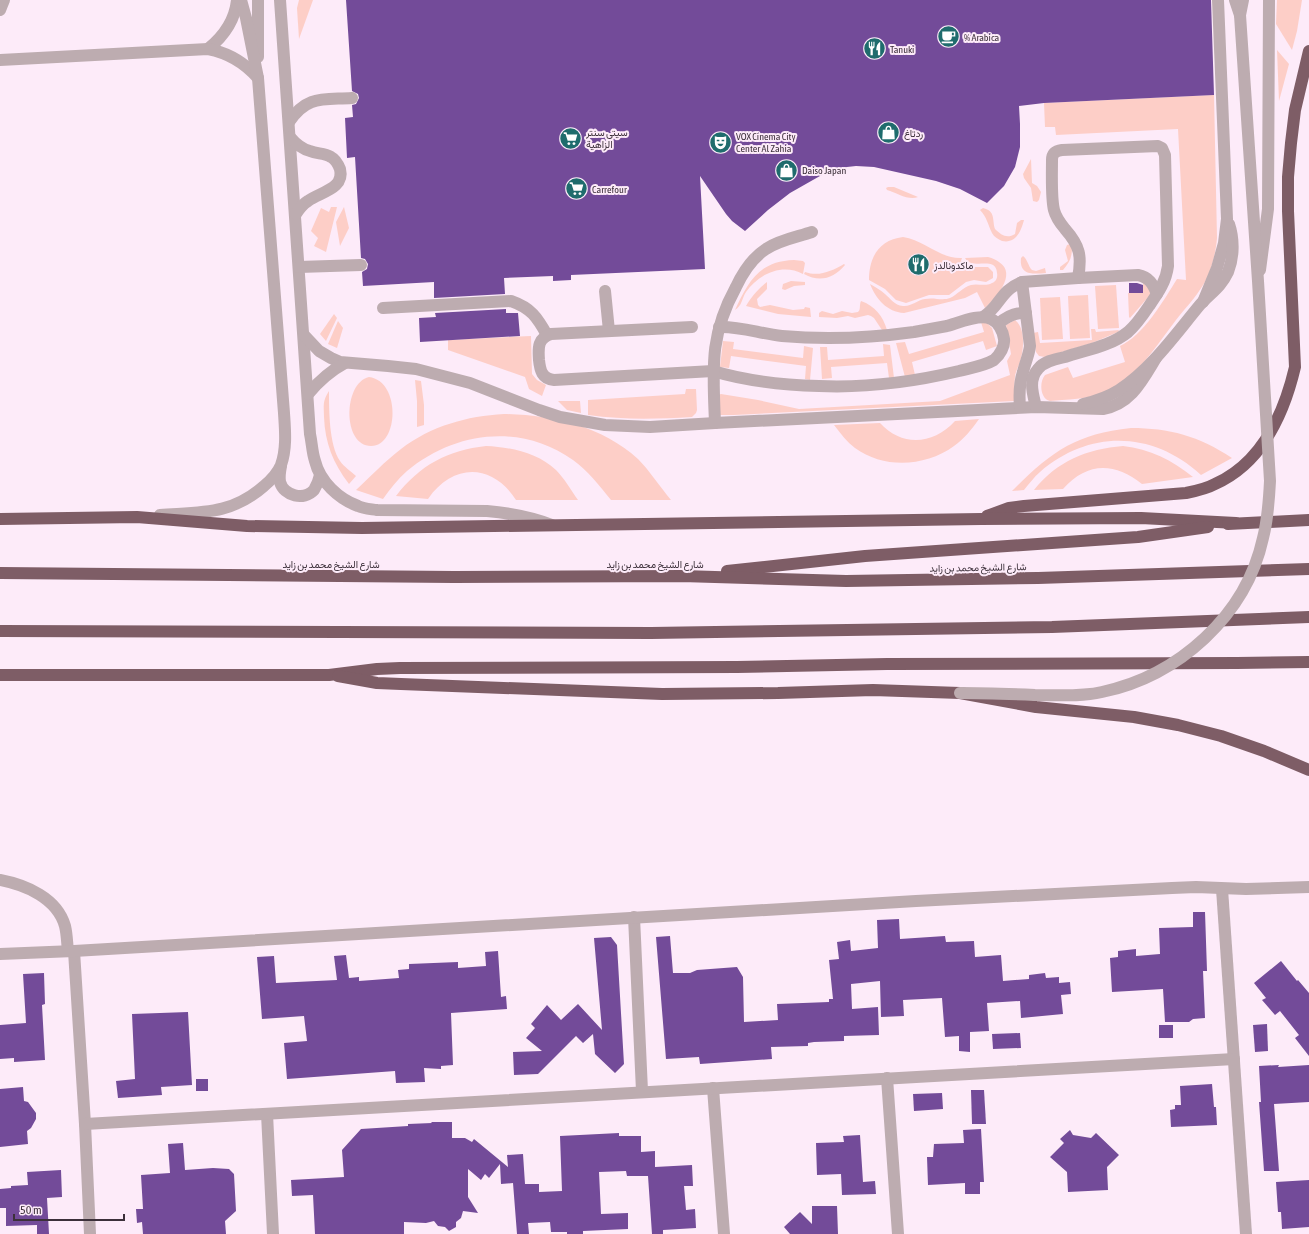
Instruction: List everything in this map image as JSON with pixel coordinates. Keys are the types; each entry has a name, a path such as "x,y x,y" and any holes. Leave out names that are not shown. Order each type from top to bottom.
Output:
{"highway":[{"path":"981,519 995,513 1024,506 1186,493 1200,490 1228,478 1240,469 1264,442 1275,425 1284,406 1295,366 1288,211 1288,178 1290,143 1295,110 1309,51"},
{"path":"0,519 138,517 262,526 362,528 981,519 1141,518 1236,523 1309,520"},
{"path":"682,576 865,556 1138,537 1236,523"},
{"name":"شارع الشيخ محمد بن زايد","path":"0,573 454,577 682,576 846,581 1038,578 1309,569"},
{"path":"0,631 651,633 1052,627 1309,617"},
{"path":"0,675 329,675 376,669 400,668 1309,662"},
{"path":"329,675 377,683 662,694 764,694 873,690 960,693 1036,707 1134,717 1178,725 1221,736 1264,751 1309,770"}],"street":[{"path":"0,10 4,0"},
{"path":"208,49 219,40 228,29 234,16 237,0"},
{"path":"241,0 258,78"},
{"path":"258,0 258,78 286,430 280,482 288,493 294,496 301,496 308,494 313,490 317,485 320,475"},
{"path":"280,0 296,214 310,434 315,462 320,475 331,489 344,500 360,507 377,510 504,512 553,525"},
{"path":"304,336 325,355 345,363 388,366 443,376 470,383 539,410 583,422 605,425 650,427 1020,407 1103,409 1113,407 1131,395 1156,358 1203,302 1222,282 1232,258 1233,245 1228,219 1218,56 1218,0"},
{"path":"960,693 1072,696 1101,692 1129,685 1156,674 1181,658 1204,640 1224,618 1241,594 1254,568 1263,540 1268,511 1270,482 1240,15 1235,0"},
{"path":"1240,15 1243,0"},
{"path":"1258,281 1268,209 1269,0"},
{"path":"0,60 208,49 231,56 250,69 258,78"},
{"path":"289,122 299,109 314,100 352,98"},
{"path":"290,137 302,148 310,152 327,155 334,158 338,164 340,172 340,179 336,186 306,201 296,214"},
{"path":"1036,407 1032,383 1034,375 1038,369 1043,365 1109,343 1119,338 1133,327 1165,281 1168,266 1165,155 1162,148 1158,146 1062,150 1054,153 1052,156 1054,210 1058,220 1073,239 1079,252 1080,259 1078,278"},
{"path":"715,423 713,371 714,349 724,310 739,280 749,265 766,249 776,243 812,232"},
{"path":"299,268 361,265"},
{"path":"983,317 992,311 1007,290 1022,282 1078,278 1143,276 1151,282 1157,294"},
{"path":"1020,407 1019,398 1021,380 1030,346 1022,282"},
{"path":"605,291 608,331"},
{"path":"383,308 511,301 528,308 534,314 547,335"},
{"path":"998,324 1009,316 1026,313"},
{"path":"692,327 547,335 541,340 538,348 541,372 543,376 550,380 713,371 730,376 774,382 817,386 861,386 901,382 971,368 994,360 1000,354 1004,339 998,324 989,317 983,317 922,331 865,338 798,338 765,334 729,327 719,327"},
{"path":"1029,354 1043,365"},
{"path":"308,394 322,379 345,363"},
{"path":"138,517 216,511 236,505 254,495 269,482 281,466"},
{"path":"0,880 28,888 41,896 52,904 60,914 65,926 71,951 85,1124 90,1234"},
{"path":"0,954 1126,890 1196,887 1222,889 1309,887"},
{"path":"1222,889 1246,1234"},
{"path":"634,918 642,1092"},
{"path":"85,1124 1234,1059"},
{"path":"887,1078 898,1234"},
{"path":"714,1088 724,1234"},
{"path":"267,1114 273,1234"}],"shaded area":[{"path":"299,0 313,0 299,39 297,8"},
{"path":"1277,0 1302,0 1292,50 1276,24"},
{"path":"1277,50 1289,64 1279,101"},
{"path":"1214,95 1217,238 1213,262 1205,282 1150,354 1128,378 1120,384 1092,396 1077,399 1047,400 1042,394 1041,386 1045,375 1068,367 1073,378 1125,362 1120,346 1129,341 1145,326 1177,279 1186,280 1178,129 1056,135 1055,127 1045,127 1044,103"},
{"path":"1031,159 1032,183 1037,186 1041,192 1037,202 1033,201 1031,188 1023,174"},
{"path":"894,187 918,197 911,198 903,196 887,190 886,188"},
{"path":"331,207 337,207 326,252 314,246 318,238 311,231 321,208 329,212"},
{"path":"344,207 349,228 340,246 336,222"},
{"path":"983,208 990,211 993,216 995,229 1004,236 1015,234 1017,223 1024,220 1017,236 1011,241 1002,241 995,237 980,210"},
{"path":"903,237 918,242 946,256 962,258 961,261 969,267 988,267 993,272 993,278 986,282 974,280 966,282 949,295 929,295 906,303 896,300 885,289 869,280 869,272 873,257 877,251 888,242"},
{"path":"1070,244 1072,248 1070,260 1063,270 1060,270 1060,267 1068,261 1065,250 1067,245"},
{"path":"1023,256 1032,270 1036,271 1045,268 1046,273 1037,274 1028,273 1025,271 1021,264 1021,258"},
{"path":"965,258 993,258 1004,267 1006,279 999,293 985,308 977,292 965,298 904,313 898,312 887,307 879,300 870,284 882,291 895,303 900,305 906,306 928,299 947,299 953,297 968,286 987,285 995,282 997,275 996,268 993,265 968,262"},
{"path":"782,261 803,261 805,263 803,274 795,271 779,270 764,275 746,292 739,306 735,310 750,282 763,269"},
{"path":"844,264 845,265 836,273 826,278 821,279 810,277 804,274 805,272 820,274"},
{"path":"791,281 805,282 805,285 794,286 785,290 782,289 783,284"},
{"path":"767,282 767,289 757,299 760,307 770,305 793,310 804,309 805,307 810,308 811,317 778,314 746,306 755,293"},
{"path":"1143,283 1151,290 1150,295 1130,318 1128,293 1143,293"},
{"path":"1116,285 1119,328 1098,329 1095,286"},
{"path":"1088,295 1090,338 1070,339 1068,296"},
{"path":"1060,297 1063,339 1042,340 1040,298"},
{"path":"861,301 878,312 887,330 882,330 874,318 868,315 855,318 848,316 837,318 819,317 819,313 822,311 833,314 842,311 852,313 858,312"},
{"path":"334,314 337,318 326,341 320,334"},
{"path":"1015,320 1021,328 1023,343 1022,353 1015,376 1014,401 720,415 718,395 721,394 799,409 940,401 1010,375 1007,361 1011,354 1006,325"},
{"path":"338,321 343,328 337,348 328,344"},
{"path":"981,322 987,323 992,328 997,346 986,350 983,341 912,362 915,375 905,377 896,343 905,342 909,354 984,332"},
{"path":"1091,329 1095,329 1096,332 1119,330 1118,332 1092,343 1045,357 1039,356 1036,352 1033,333 1038,332 1040,343 1092,340"},
{"path":"531,336 532,374 537,380 546,385 542,396 529,389 525,377 448,350 448,340"},
{"path":"723,341 734,342 733,349 803,358 804,346 813,348 810,380 805,379 806,366 731,356 729,368 720,367"},
{"path":"883,344 890,345 894,378 889,378 887,363 831,367 832,378 822,379 820,347 827,347 828,360 884,356"},
{"path":"369,377 379,381 387,389 391,401 392,413 391,425 387,436 380,443 371,446 362,443 355,436 351,426 349,414 354,390 360,382"},
{"path":"415,380 421,381 424,405 424,425 417,427 417,401"},
{"path":"686,389 696,389 697,410 692,417 640,419 588,415 588,400 685,394"},
{"path":"329,391 330,427 336,454 340,461 356,476 349,484 334,460 326,435 324,404 325,398"},
{"path":"558,401 580,401 581,413 567,410"},
{"path":"504,414 540,417 576,424 608,438 638,459 671,500 611,500 598,484 573,460 553,448 532,440 510,437 488,437 467,440 446,447 407,471 394,484 383,499 356,490 395,454 425,434 437,428 463,420"},
{"path":"979,419 961,440 943,453 930,458 904,463 879,460 866,455 849,443 834,425 880,423 889,431 898,436 918,440 927,439 937,435 955,421"},
{"path":"1131,428 1145,428 1183,435 1208,444 1232,458 1201,475 1182,460 1163,450 1142,443 1121,441 1100,442 1080,448 1059,458 1038,474 1024,490 1012,491 1039,466 1065,447 1094,435"},
{"path":"486,446 523,452 541,459 559,473 578,500 516,500 496,479 484,474 472,472 461,474 449,479 438,487 428,499 396,496 415,476 436,461 459,451"},
{"path":"1123,446 1133,447 1160,456 1177,465 1193,477 1142,484 1121,472 1101,468 1082,474 1072,480 1063,489 1034,490 1053,471 1074,458 1097,450"}],"building":[{"name":"سيتي سنتر الزاهية","path":"346,0 1211,0 1214,95 1044,103 1019,106 1020,147 1015,167 1004,186 987,203 960,189 936,181 874,167 847,167 827,172 790,193 768,210 745,231 732,221 726,214 700,176 705,269 571,275 571,280 553,281 553,276 504,278 505,294 434,298 434,282 363,286 362,272 367,269 368,264 365,259 361,258 355,157 347,158 345,118 353,117 352,105 356,104 359,98 358,94 352,91"},
{"path":"1129,283 1143,285 1143,293 1129,293"},
{"path":"506,309 506,313 518,313 520,336 420,342 419,318 436,317 435,313"},
{"path":"1193,912 1205,912 1207,971 1203,971 1205,1018 1193,1019 1189,1022 1165,1022 1163,989 1112,992 1110,958 1118,957 1118,951 1136,949 1136,956 1160,954 1159,928 1193,927"},
{"path":"899,919 900,939 945,936 946,942 974,941 975,957 1001,955 1003,981 1029,979 1029,975 1045,973 1046,978 1059,977 1059,983 1070,982 1071,994 1061,995 1063,1014 1021,1018 1020,1001 987,1003 989,1031 970,1032 970,1052 959,1051 959,1036 945,1037 942,998 903,1000 904,1016 881,1017 880,981 851,984 852,1009 878,1007 879,1035 844,1036 844,1041 814,1042 808,1043 808,1046 771,1047 772,1059 700,1064 699,1057 666,1059 656,937 670,936 673,973 690,973 697,970 737,967 743,977 744,1022 778,1020 777,1004 829,1002 829,999 833,999 829,960 839,959 837,942 850,940 851,951 878,948 877,920"},
{"path":"611,937 617,945 624,1064 615,1073 595,1054 593,1034 583,1043 576,1036 538,1074 514,1075 513,1052 542,1051 526,1038 535,1028 531,1024 547,1005 561,1020 578,1004 602,1030 594,938"},
{"path":"498,951 501,997 506,996 507,1009 451,1013 453,1065 441,1066 441,1069 424,1068 425,1082 396,1083 395,1071 287,1079 284,1043 307,1041 304,1016 262,1019 257,957 274,956 276,983 337,980 334,956 346,955 349,978 359,977 359,981 399,978 398,970 409,969 409,964 458,962 458,968 486,966 485,952"},
{"path":"1281,961 1309,993 1309,1056 1295,1038 1299,1035 1280,1011 1275,1015 1262,1000 1266,998 1254,983"},
{"path":"44,973 45,1004 42,1005 45,1060 14,1062 14,1058 0,1059 0,1025 26,1023 23,974"},
{"path":"188,1012 192,1085 161,1087 162,1095 118,1098 116,1081 135,1079 132,1014"},
{"path":"1267,1024 1268,1051 1255,1052 1253,1025"},
{"path":"1159,1025 1173,1025 1173,1038 1159,1038"},
{"path":"1020,1033 1021,1048 993,1049 992,1034"},
{"path":"1279,1065 1278,1067 1309,1065 1309,1102 1274,1104 1279,1171 1264,1171 1259,1102 1261,1102 1259,1066"},
{"path":"196,1079 208,1079 208,1091 196,1091"},
{"path":"1212,1084 1217,1125 1171,1127 1170,1110 1175,1109 1175,1105 1181,1105 1180,1086"},
{"path":"23,1087 24,1101 28,1102 36,1113 36,1119 31,1128 27,1131 28,1144 0,1147 0,1089"},
{"path":"971,1090 984,1090 986,1124 972,1124"},
{"path":"942,1093 943,1109 914,1111 913,1094"},
{"path":"431,1122 452,1122 452,1138 465,1138 472,1142 474,1139 508,1167 507,1155 523,1154 525,1184 539,1184 539,1192 562,1191 560,1136 619,1133 619,1136 641,1136 641,1152 655,1151 655,1167 692,1165 693,1186 684,1186 686,1210 695,1209 696,1228 663,1230 663,1234 652,1234 648,1176 627,1176 626,1171 599,1172 601,1214 628,1213 628,1229 583,1231 583,1234 567,1234 567,1232 551,1232 550,1222 528,1223 529,1234 517,1234 513,1183 501,1184 500,1164 489,1178 485,1174 481,1180 468,1169 468,1197 478,1213 463,1211 461,1218 456,1222 456,1227 449,1231 445,1227 438,1226 434,1221 426,1223 404,1222 404,1234 315,1234 313,1195 292,1196 291,1180 344,1177 342,1150 361,1129 408,1126 408,1124 432,1123"},
{"path":"981,1129 984,1182 980,1182 980,1194 965,1194 965,1183 928,1185 927,1157 933,1157 934,1144 964,1143 963,1130"},
{"path":"1070,1130 1073,1135 1091,1138 1096,1133 1119,1155 1107,1167 1108,1190 1068,1192 1067,1172 1050,1157 1064,1143 1060,1139"},
{"path":"860,1135 863,1182 875,1181 876,1194 842,1195 841,1174 817,1175 816,1143 844,1142 843,1136"},
{"path":"183,1143 185,1170 213,1168 229,1169 234,1174 236,1211 225,1221 226,1234 143,1234 142,1222 137,1223 136,1209 143,1209 141,1175 170,1173 168,1144"},
{"path":"61,1170 62,1197 47,1198 49,1234 37,1234 37,1225 6,1226 6,1208 0,1208 0,1189 11,1188 11,1186 28,1185 27,1172"},
{"path":"1309,1180 1309,1227 1282,1229 1281,1212 1278,1212 1276,1182"},
{"path":"812,1206 837,1206 838,1234 790,1234 784,1227 800,1212 812,1224"}],"place":[{"name":"% Arabica","path":"948,37"},
{"name":"Tanuki","path":"875,49"},
{"name":"ردتاغ","path":"888,133"},
{"name":"سيتي سنتر الزاهية","path":"570,138"},
{"name":"VOX Cinema City Center Al Zahia","path":"720,142"},
{"name":"Daiso Japan","path":"786,170"},
{"name":"Carrefour","path":"576,189"},
{"name":"ماكدونالدز","path":"919,265"}]}
